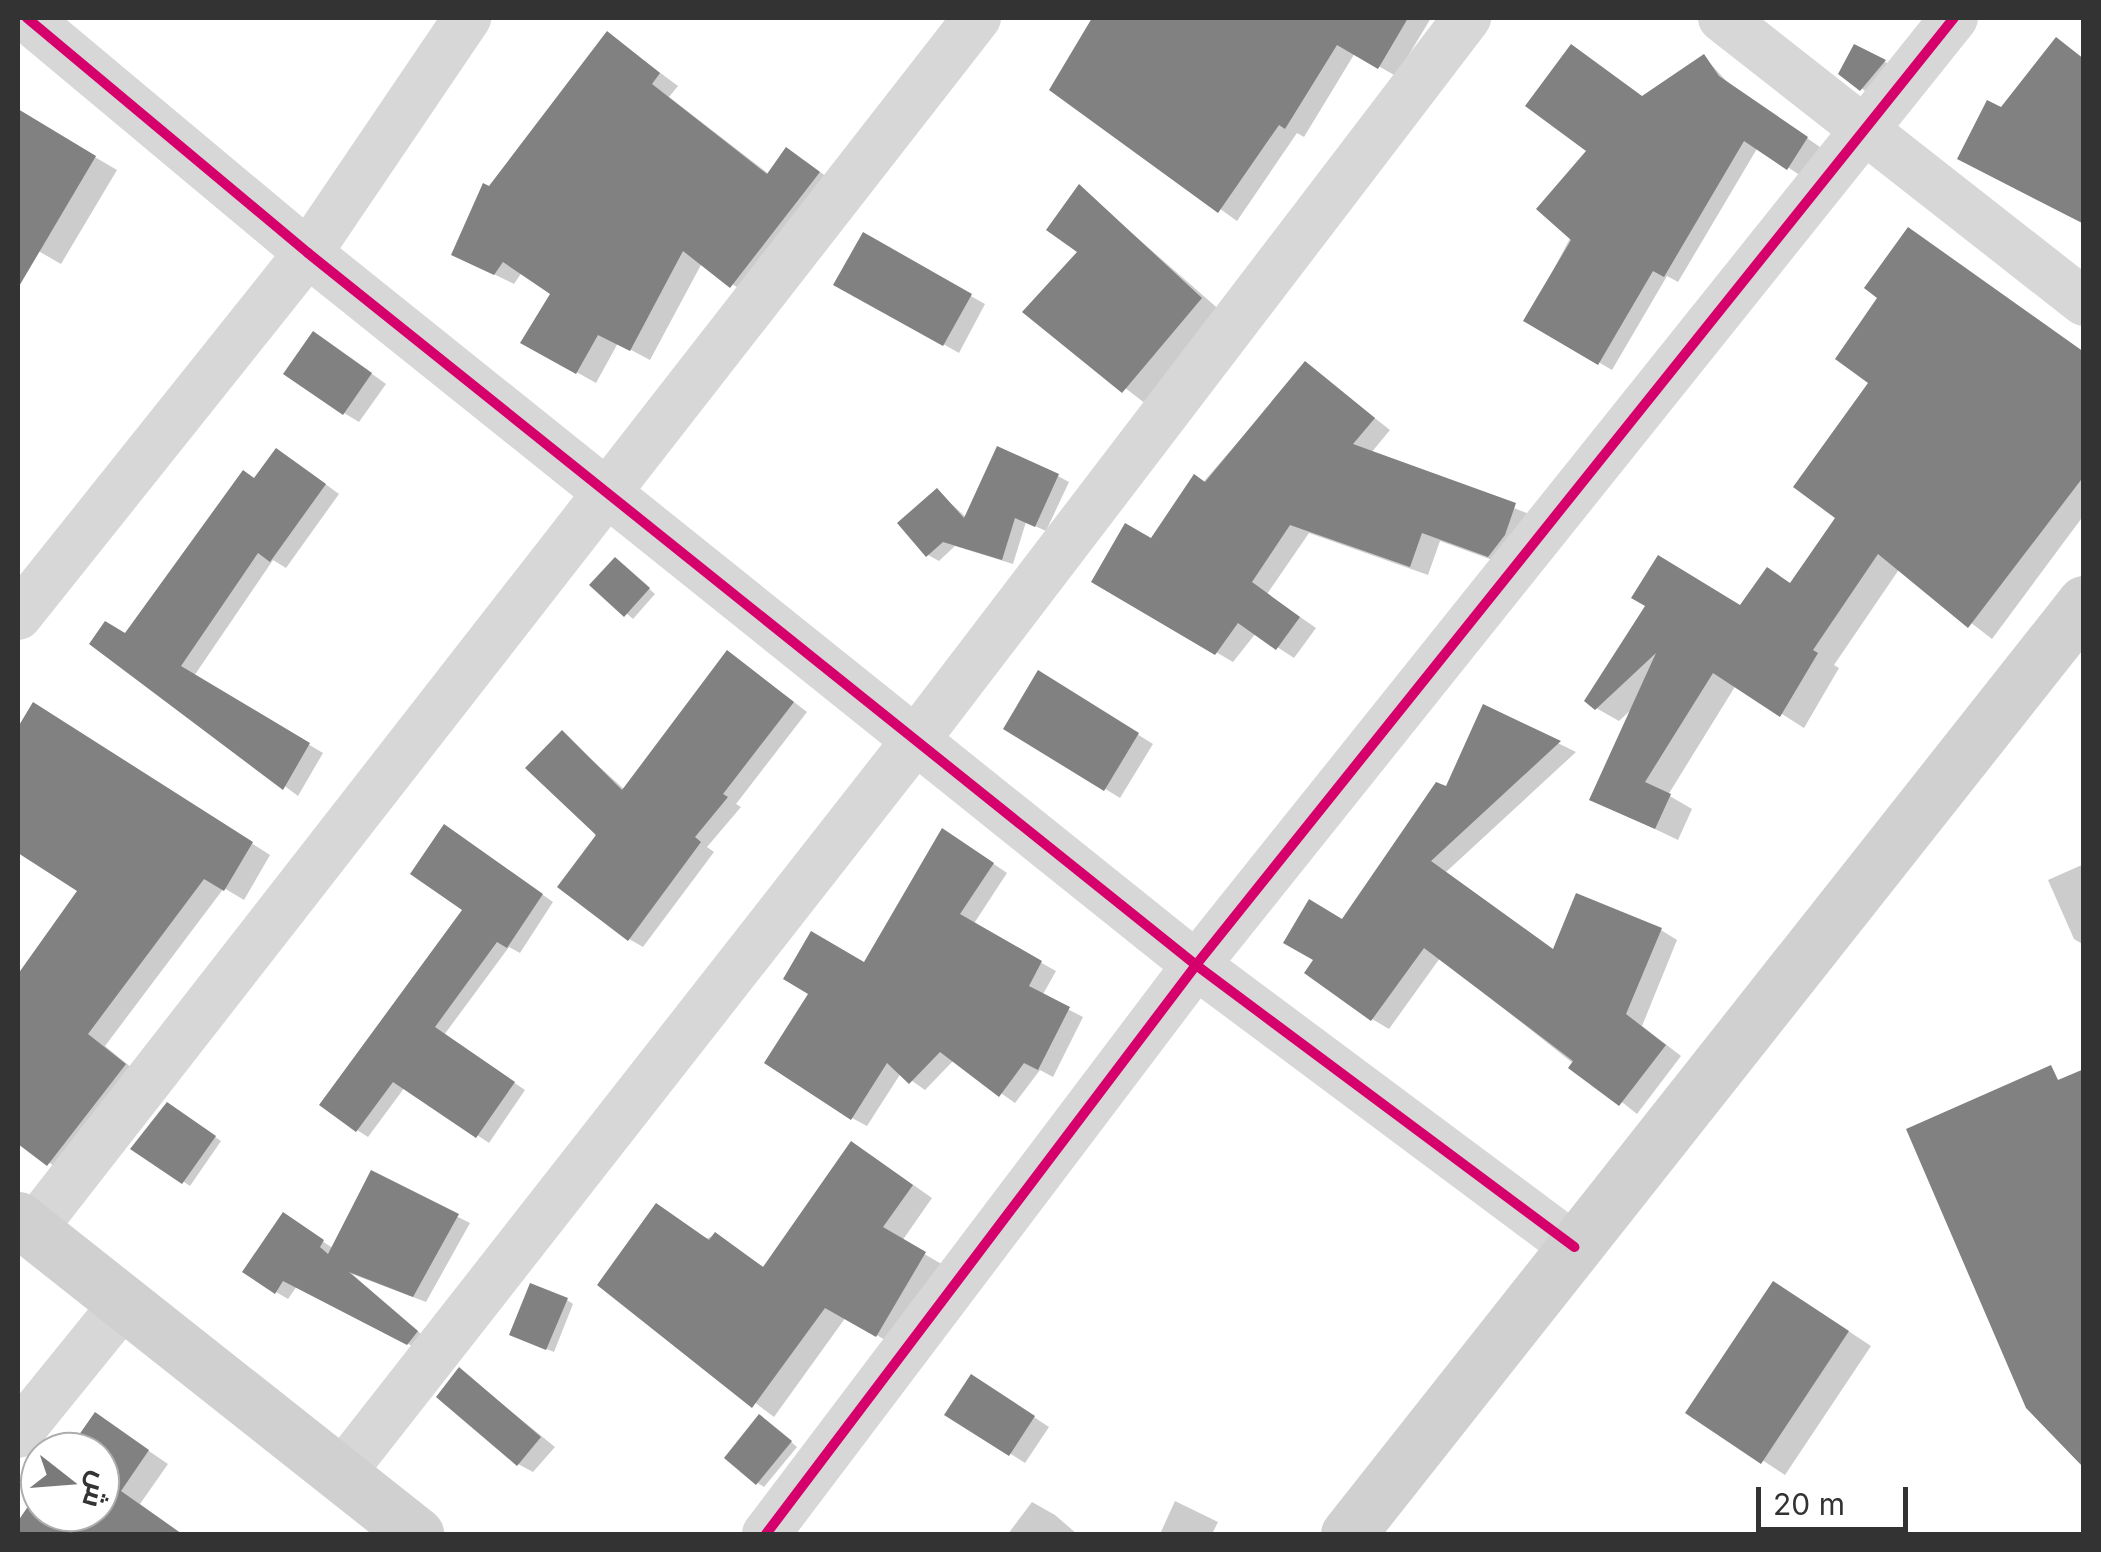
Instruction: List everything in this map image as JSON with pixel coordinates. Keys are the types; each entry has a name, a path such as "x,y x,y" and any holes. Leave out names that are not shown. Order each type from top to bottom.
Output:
{"street":[{"path":"27,18 308,254 918,737 1196,965 1575,1247"},
{"path":"18,616 308,254 467,18"},
{"path":"416,1534 25,1225 610,493 977,18"},
{"path":"340,1475 918,737 1467,18"},
{"path":"1722,18 2084,302"},
{"path":"766,1534 1196,965 1954,18"},
{"path":"1348,1534 2078,623"},
{"path":"18,1434 124,1303"}],"building":[{"path":"1092,18 1408,18 1378,69 1337,45 1285,129 1279,125 1218,213 1049,90"},
{"path":"607,31 660,73 652,84 767,174 786,147 820,172 730,288 683,251 630,351 598,335 576,374 520,343 550,294 503,262 494,275 451,255 483,183 489,186"},
{"path":"2056,37 2084,59 2084,224 1957,159 1987,100 2001,107"},
{"path":"1571,44 1642,96 1704,54 1719,76 1808,137 1787,170 1744,141 1664,277 1653,271 1598,365 1523,321 1571,240 1536,209 1586,151 1525,106"},
{"path":"1854,44 1886,60 1860,91 1838,74"},
{"path":"18,109 96,156 18,288"},
{"path":"1079,184 1202,298 1122,393 1022,312 1077,252 1046,230"},
{"path":"1908,227 2084,352 2084,476 1968,628 1878,554 1813,650 1818,653 1780,717 1713,673 1645,782 1671,794 1655,829 1589,800 1656,653 1595,710 1584,701 1645,606 1631,598 1658,555 1740,605 1767,567 1790,583 1835,518 1793,487 1868,383 1835,359 1877,298 1864,288"},
{"path":"863,232 972,294 943,346 833,285"},
{"path":"313,331 372,373 343,415 283,374"},
{"path":"1305,361 1375,418 1353,444 1516,503 1505,535 1488,557 1422,533 1410,567 1290,525 1252,582 1300,617 1276,650 1238,623 1215,655 1091,582 1125,523 1151,538 1194,474 1205,482"},
{"path":"997,446 1059,474 1035,527 1015,518 1002,560 943,542 926,557 897,523 937,488 964,518"},
{"path":"276,448 326,484 270,562 258,553 181,666 310,743 283,790 89,644 105,621 125,633 243,470 254,478"},
{"path":"615,557 650,588 624,617 589,585"},
{"path":"727,650 794,702 723,794 728,797 695,837 701,842 628,941 557,887 596,835 525,768 562,730 622,790"},
{"path":"1038,670 1139,733 1104,791 1003,729"},
{"path":"33,702 253,842 224,891 204,879 88,1034 126,1064 47,1166 18,1144 18,974 77,891 18,853 18,727"},
{"path":"1483,704 1561,741 1431,861 1553,949 1576,893 1662,928 1626,1014 1666,1045 1619,1106 1568,1068 1573,1061 1424,948 1371,1021 1304,973 1313,960 1283,943 1309,899 1342,919 1436,782 1446,786"},
{"path":"444,824 543,894 507,948 497,942 435,1027 515,1082 476,1138 393,1082 356,1132 319,1105 462,910 410,874"},
{"path":"942,828 994,863 960,914 1042,961 1029,986 1070,1007 1038,1070 1024,1063 999,1097 940,1052 909,1084 887,1063 851,1120 764,1063 808,994 783,979 811,931 864,962"},
{"path":"2051,1065 2058,1080 2084,1069 2084,1468 2026,1408 1906,1129"},
{"path":"167,1102 216,1136 182,1184 130,1149"},
{"path":"851,1141 913,1185 883,1227 926,1252 876,1337 825,1308 752,1408 597,1285 656,1203 709,1240 715,1232 763,1267"},
{"path":"371,1170 459,1214 413,1297 349,1272 418,1331 407,1345 283,1281 275,1294 242,1272 283,1212 324,1240 320,1247 328,1254"},
{"path":"1773,1281 1849,1331 1761,1464 1685,1413"},
{"path":"530,1283 568,1298 546,1350 509,1335"},
{"path":"459,1367 541,1437 517,1466 436,1397"},
{"path":"971,1374 1035,1416 1009,1456 944,1415"},
{"path":"95,1412 149,1450 121,1491 182,1534 18,1534 20,1518 20,1532 120,1532 120,1432 81,1432"},
{"path":"759,1414 792,1441 756,1485 724,1458"}],"cycle path":[{"path":"27,18 308,253 1196,965 1575,1247"},
{"path":"766,1534 1196,965 1954,18"}]}
